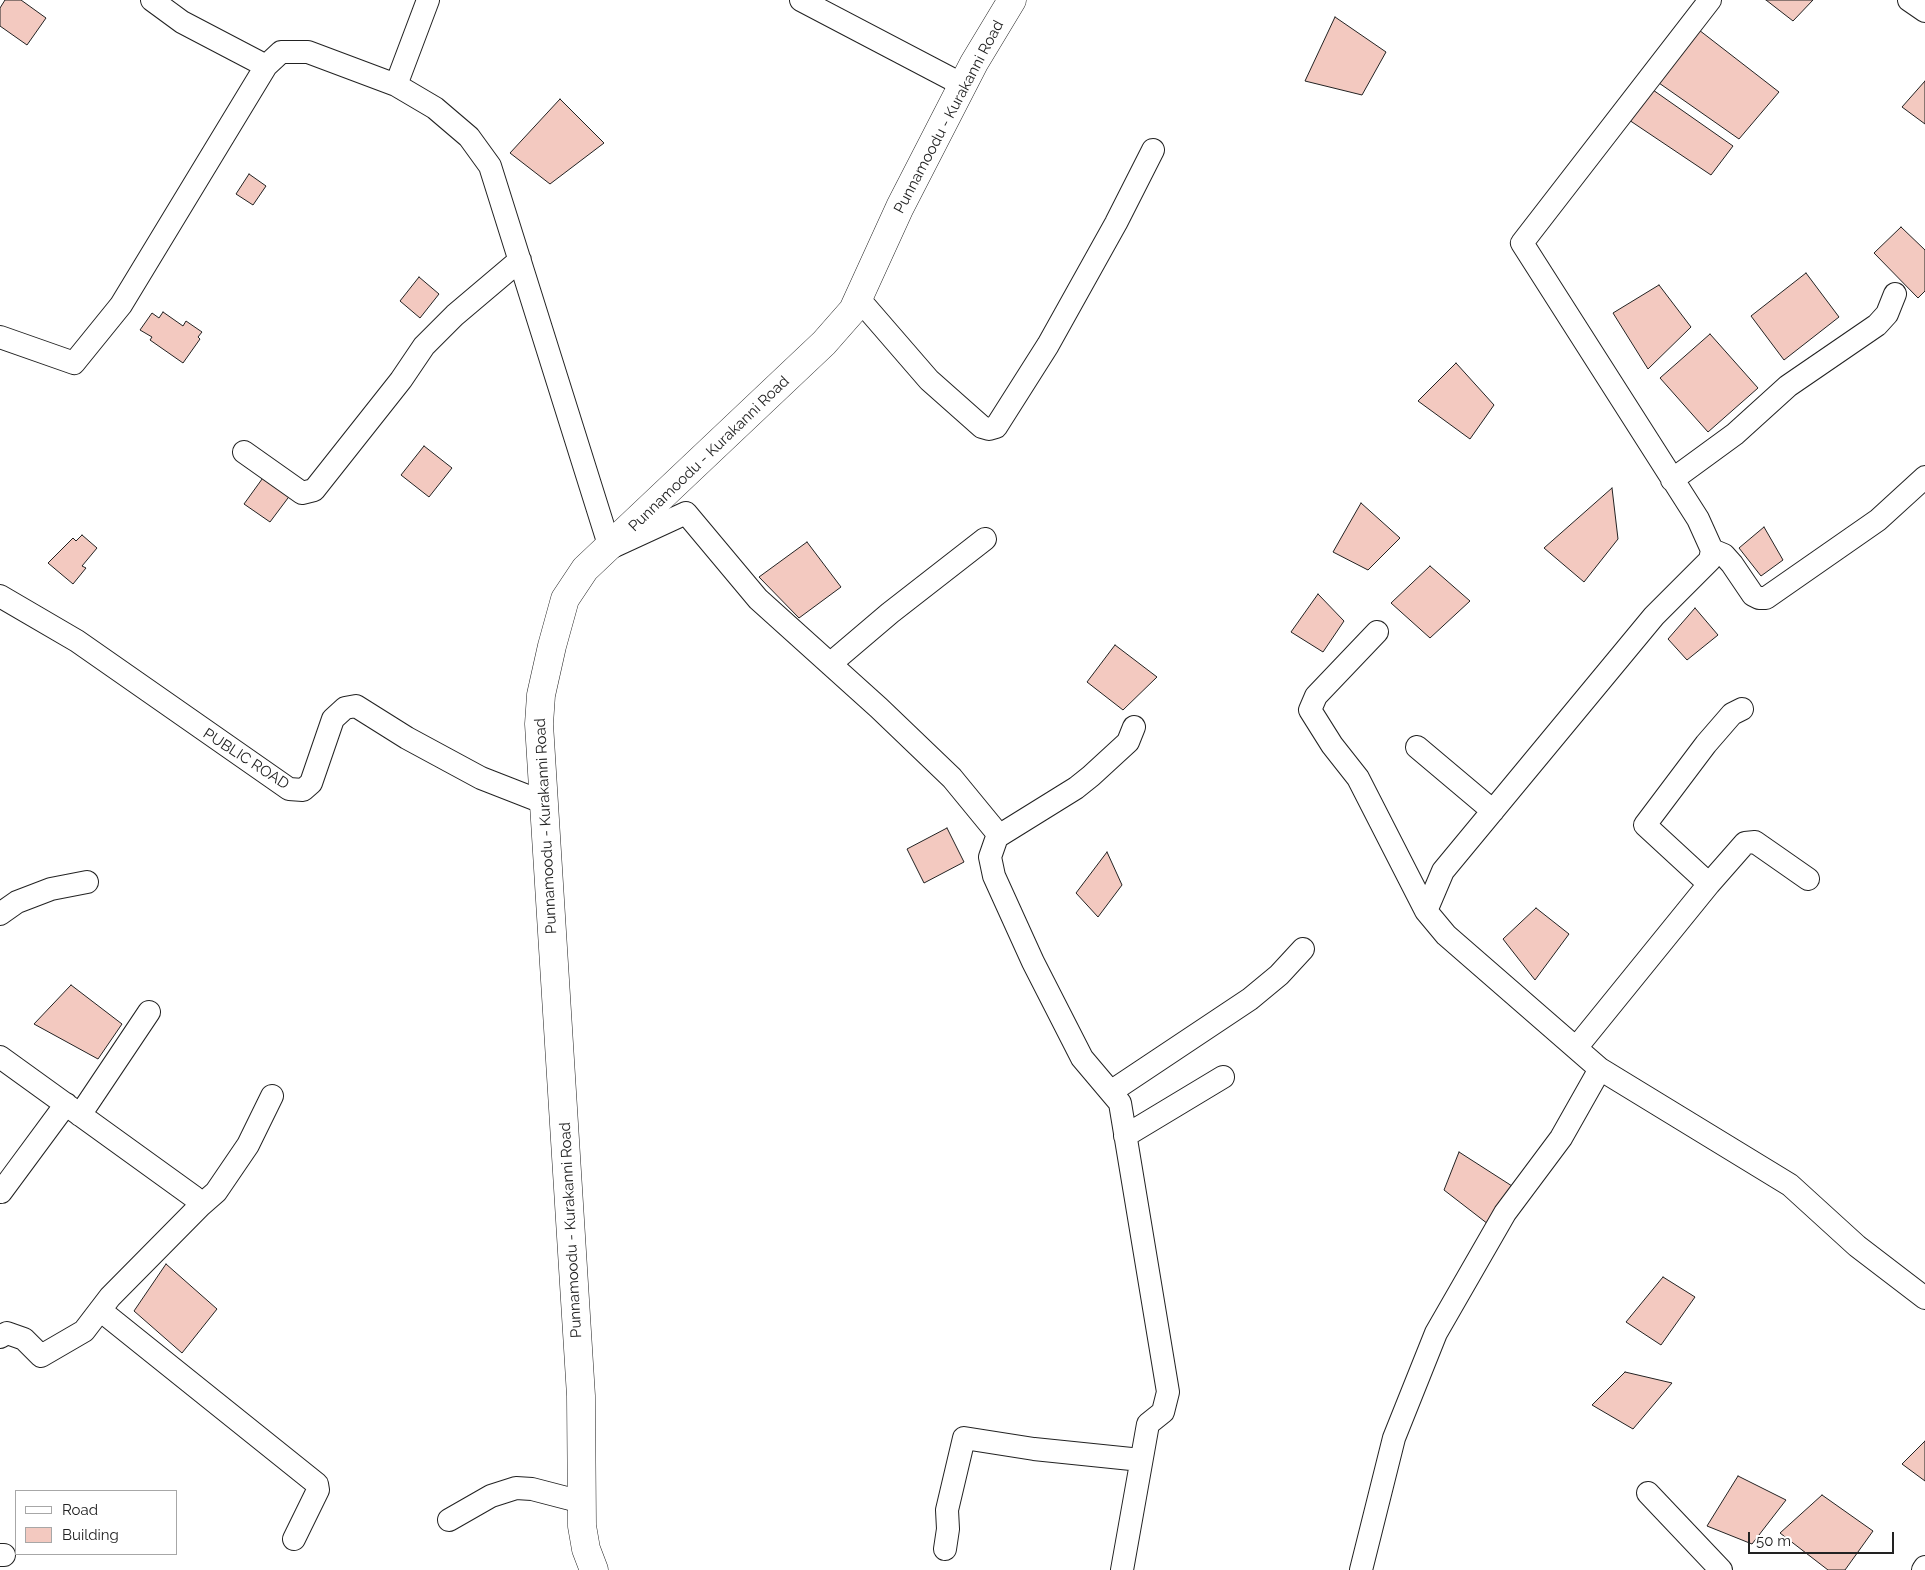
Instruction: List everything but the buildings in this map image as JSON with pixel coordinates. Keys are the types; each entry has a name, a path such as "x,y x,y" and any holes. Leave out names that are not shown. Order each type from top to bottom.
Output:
{"main road":[{"name":"Punnamoodu - Kurakanni Road","path":"594,1570 583,1537 581,1396 539,713 552,646 565,599 585,569 610,548 824,343 853,310 900,208 963,85 1012,0"}],"street":[{"path":"152,0 182,22 266,66"},
{"path":"396,85 428,0"},
{"path":"801,0 963,85"},
{"path":"1426,911 1443,870 1654,616 1710,560 1712,550 1698,519 1522,243 1710,0"},
{"path":"1908,0 1925,11"},
{"path":"0,337 74,363 121,304 266,66 281,52 308,52 396,85 435,108 469,137 490,166 610,548 686,513 758,599 879,708 952,778 982,812 998,834 990,857 994,876 1033,962 1082,1058 1112,1091 1120,1103 1168,1392 1162,1412 1148,1424 1122,1570"},
{"path":"858,298 929,380 982,427 989,429 996,427 1048,344 1116,223 1153,150"},
{"path":"244,452 302,493 314,490 401,380 424,346 455,315 520,260"},
{"path":"1672,480 1735,434 1788,386 1877,325 1887,314 1896,294"},
{"path":"1712,550 1724,556 1732,564 1753,595 1759,598 1766,598 1878,520 1925,476"},
{"path":"830,664 890,613 985,539"},
{"name":"PUBLIC ROAD","path":"0,596 84,646 201,730 289,789 302,790 311,783 333,719 345,708 356,706 392,730 481,778 545,803"},
{"path":"1377,632 1316,696 1310,710 1332,746 1358,778 1426,911 1446,935 1600,1069 1790,1185 1857,1246 1922,1289"},
{"path":"1709,884 1645,825 1706,744 1732,714 1742,709"},
{"path":"997,837 1084,782 1128,742 1134,727"},
{"path":"1418,747 1493,811"},
{"path":"1576,1048 1744,843 1750,841 1808,879"},
{"path":"0,914 17,902 51,890 87,882"},
{"path":"1112,1091 1250,999 1278,976 1303,949"},
{"path":"1,1192 73,1110 149,1012"},
{"path":"0,1057 194,1197 200,1206"},
{"path":"1360,1570 1394,1438 1436,1333 1505,1213 1561,1138 1600,1069"},
{"path":"1125,1136 1223,1077"},
{"path":"0,1337 7,1333 24,1339 41,1356 84,1331 100,1310 200,1206 216,1192 248,1145 272,1096"},
{"path":"100,1310 318,1484 318,1490 294,1539"},
{"path":"945,1549 948,1529 947,1510 964,1438 1034,1449 1141,1460"},
{"path":"449,1520 491,1496 516,1488 532,1489 582,1502"},
{"path":"1648,1493 1721,1570"}]}
